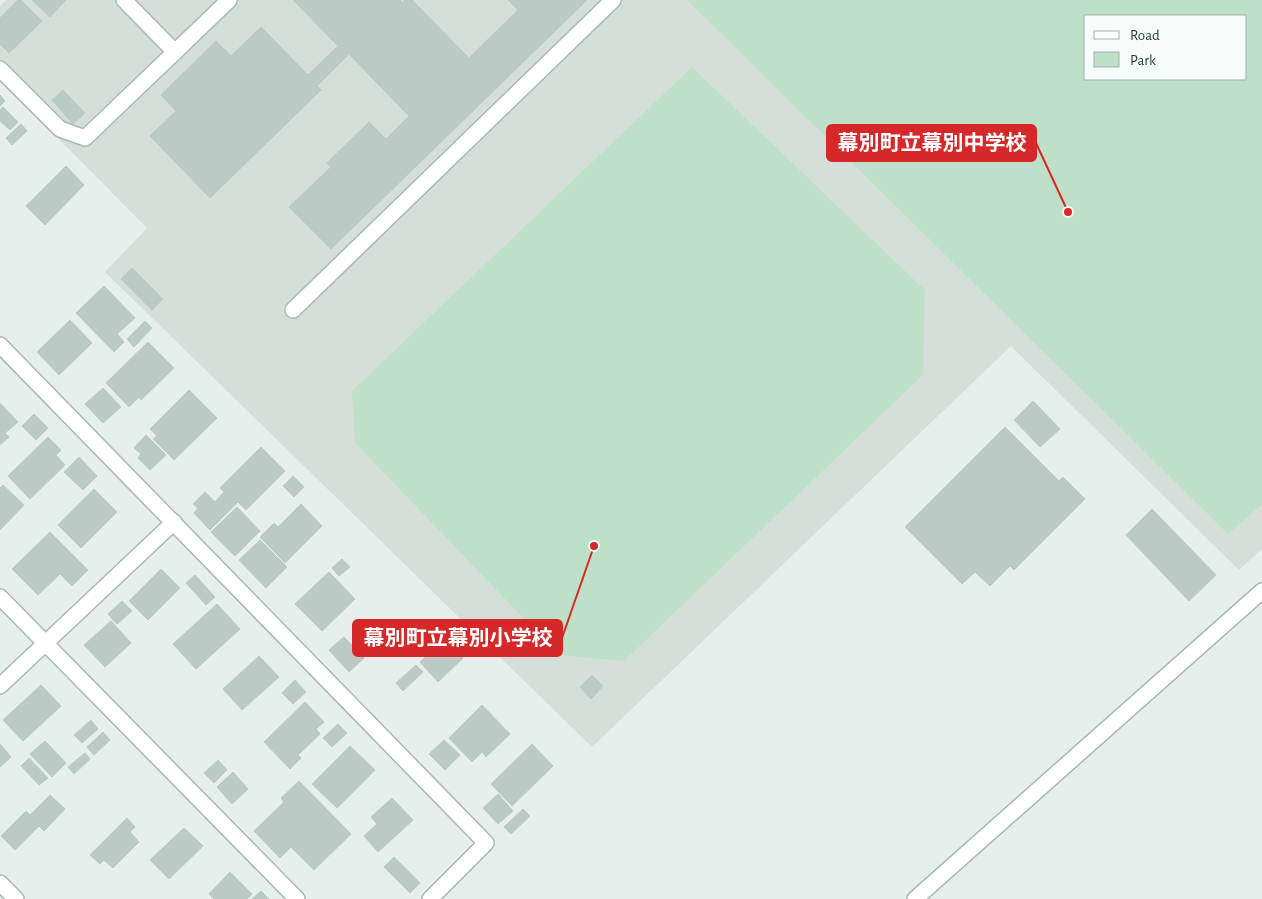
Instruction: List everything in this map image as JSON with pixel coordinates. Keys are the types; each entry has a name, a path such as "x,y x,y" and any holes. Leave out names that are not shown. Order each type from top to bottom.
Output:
{"street":[{"path":"124,0 175,52"},
{"path":"0,69 60,129 85,138 229,0"},
{"path":"293,310 613,0"},
{"path":"0,345 486,843 430,899"},
{"path":"0,686 174,522"},
{"path":"915,899 1262,591"},
{"path":"0,597 297,899"},
{"path":"0,883 16,899"}],"shaded area":[{"path":"6,0 1262,0 1262,549 1239,570 1011,346 592,747 105,272 147,228 0,80 0,6"}],"green space":[{"path":"687,0 1262,0 1262,504 1228,534"},
{"path":"692,67 925,290 923,375 624,661 559,655 355,443 352,391"}],"building":[{"path":"18,0 21,0 42,21 9,53 0,44 0,18"},
{"path":"32,0 66,0 50,17"},
{"path":"293,0 400,0 402,3 405,0 412,0 469,58 518,10 508,0 587,0 331,249 289,207 331,167 327,163 369,122 386,139 409,116 349,54 317,86 321,90 210,198 150,136 176,111 161,95 216,41 231,56 261,27 308,75 338,46"},
{"path":"63,90 85,113 73,124 52,100"},
{"path":"0,95 5,101 0,106"},
{"path":"3,107 18,122 10,130 0,121 0,110"},
{"path":"21,124 27,131 12,145 6,138"},
{"path":"66,166 84,185 45,225 26,206"},
{"path":"132,268 163,299 152,310 121,279"},
{"path":"104,286 135,318 117,334 124,342 114,352 76,313"},
{"path":"70,320 92,343 59,375 37,352"},
{"path":"145,321 152,328 134,347 127,339"},
{"path":"148,342 174,368 141,400 139,397 129,407 106,383"},
{"path":"103,388 121,407 103,423 85,404"},
{"path":"189,390 217,418 174,460 153,439 157,436 150,429"},
{"path":"1033,401 1060,429 1040,447 1014,420"},
{"path":"0,403 18,422 5,433 9,437 0,445"},
{"path":"34,414 48,428 36,440 22,426"},
{"path":"1005,427 1059,481 1063,477 1085,499 1014,570 1010,566 990,586 975,572 962,584 905,527"},
{"path":"146,435 166,455 150,470 138,458 141,454 134,448"},
{"path":"48,437 61,450 56,455 65,465 30,499 8,476"},
{"path":"261,447 285,471 246,510 238,502 210,530 194,513 198,508 193,504 205,492 215,502 224,492 220,488"},
{"path":"79,457 97,476 83,490 64,472"},
{"path":"293,476 304,487 294,497 283,486"},
{"path":"3,485 24,505 0,530 0,488"},
{"path":"94,489 117,512 81,548 58,525"},
{"path":"301,504 322,526 285,563 260,537 274,523 278,527"},
{"path":"237,507 260,531 235,556 211,532"},
{"path":"1152,509 1216,575 1189,601 1126,535"},
{"path":"50,532 88,570 72,586 60,574 38,595 12,569"},
{"path":"260,540 287,567 266,588 239,560"},
{"path":"342,559 350,567 339,576 332,568"},
{"path":"161,569 180,588 148,620 129,601"},
{"path":"329,572 355,599 322,631 295,604"},
{"path":"195,575 215,597 206,605 186,583"},
{"path":"122,601 132,611 117,624 108,614"},
{"path":"217,604 240,629 196,669 173,644"},
{"path":"111,621 131,643 105,667 84,645"},
{"path":"344,637 364,658 349,672 329,650"},
{"path":"445,639 463,658 438,682 420,662"},
{"path":"259,656 279,677 242,710 223,689"},
{"path":"416,665 423,672 403,691 396,683"},
{"path":"592,675 603,686 591,699 580,687"},
{"path":"295,680 306,692 293,704 282,693"},
{"path":"41,685 61,706 23,741 3,720"},
{"path":"305,702 324,722 316,729 320,734 298,755 301,758 290,769 264,742"},
{"path":"482,705 510,734 486,757 482,752 472,762 449,738"},
{"path":"91,720 98,729 82,743 74,735"},
{"path":"338,724 347,733 332,747 323,738"},
{"path":"103,732 110,740 94,755 87,747"},
{"path":"444,740 460,755 445,770 429,754"},
{"path":"45,741 66,763 52,777 30,754"},
{"path":"0,744 11,757 0,767"},
{"path":"532,744 553,766 512,806 491,784"},
{"path":"350,746 375,770 337,808 312,784"},
{"path":"85,753 90,759 74,774 68,767"},
{"path":"29,758 48,778 39,785 21,766"},
{"path":"218,760 227,770 214,783 204,773"},
{"path":"233,772 248,789 232,804 217,787"},
{"path":"299,781 351,834 314,870 291,847 280,858 254,831 284,802 281,798"},
{"path":"498,794 513,811 498,824 483,808"},
{"path":"50,795 65,809 44,831 39,826 15,850 1,836 26,811 30,815"},
{"path":"392,798 413,820 378,852 364,836 377,824 371,817"},
{"path":"523,809 530,816 511,834 504,827"},
{"path":"127,818 135,827 130,832 139,842 113,868 104,860 100,864 90,855"},
{"path":"184,828 203,846 169,879 150,860"},
{"path":"394,857 420,883 410,893 384,867"},
{"path":"230,872 252,894 247,899 214,899 209,894"},
{"path":"261,891 269,899 252,899"}],"place":[{"name":"幕別町立幕別中学校","path":"1068,212"},
{"name":"幕別町立幕別小学校","path":"594,546"}]}
